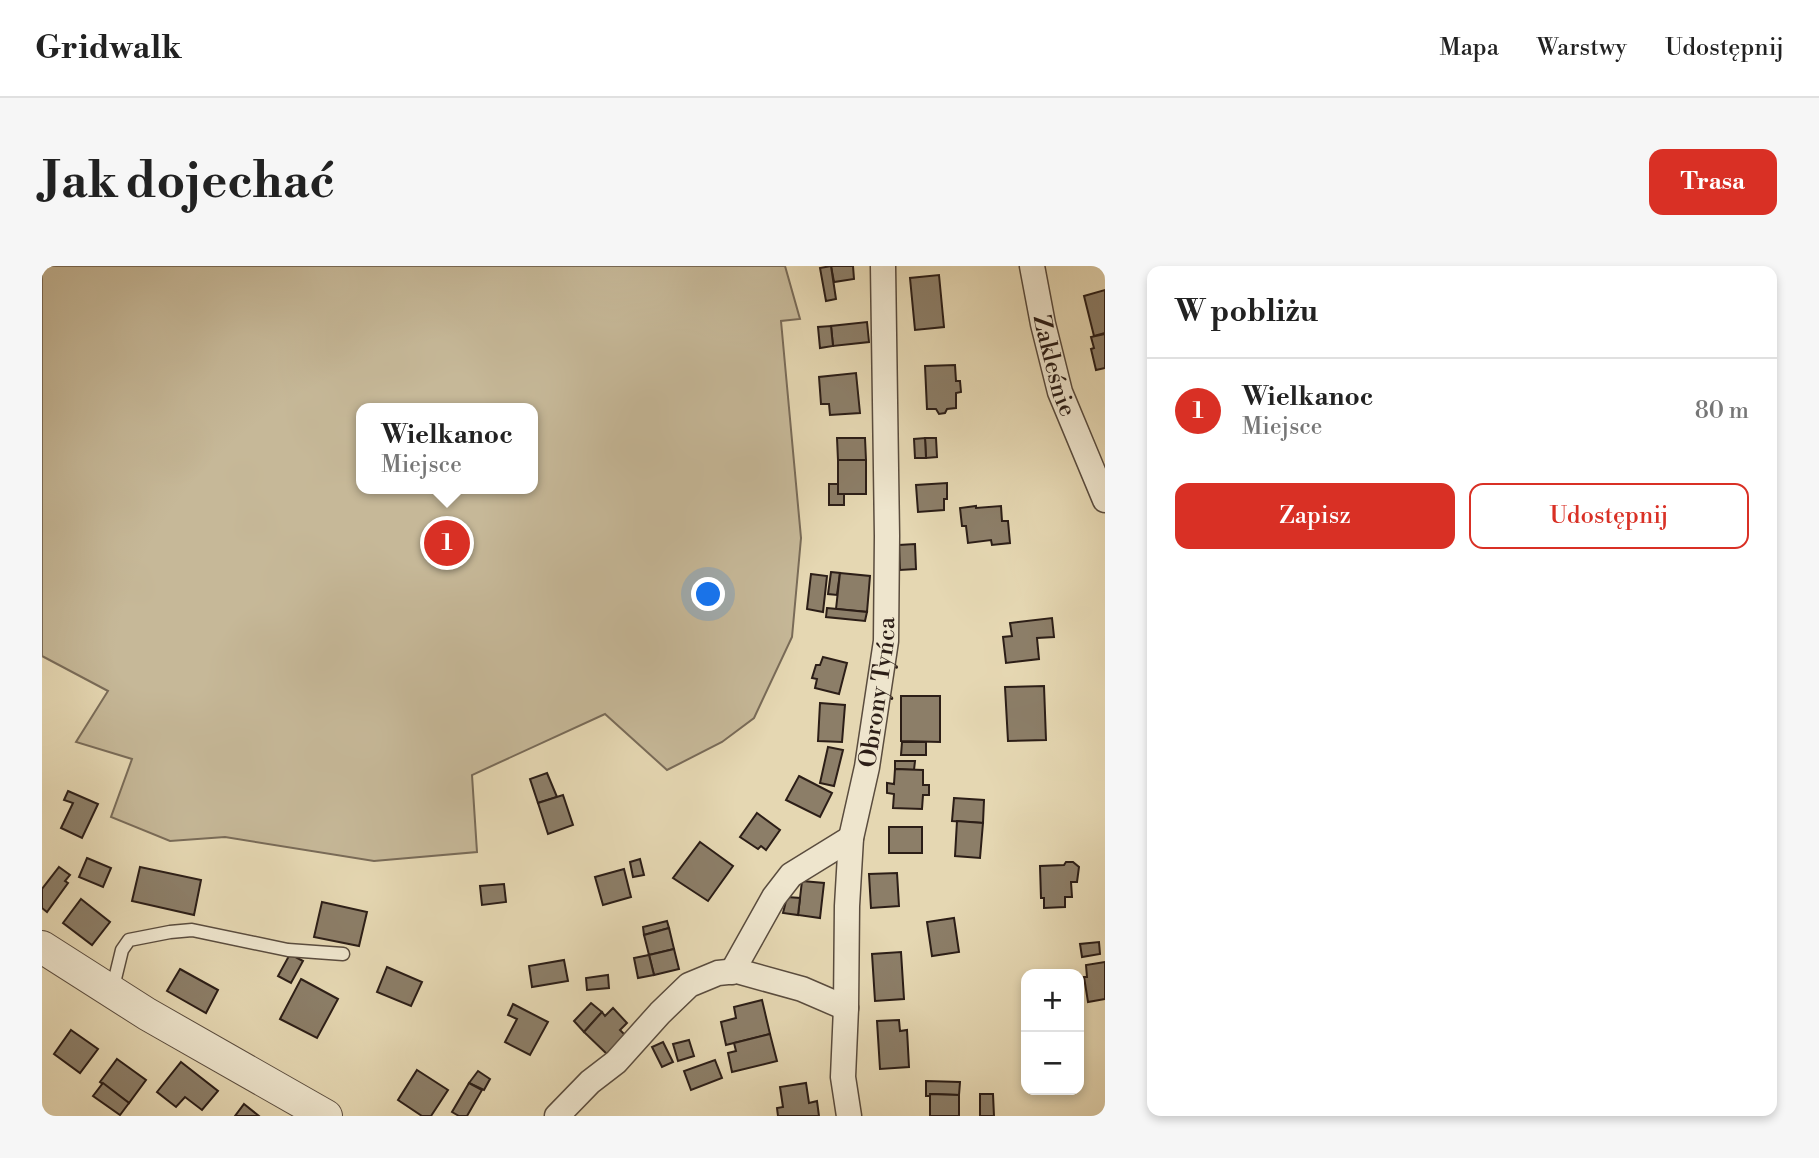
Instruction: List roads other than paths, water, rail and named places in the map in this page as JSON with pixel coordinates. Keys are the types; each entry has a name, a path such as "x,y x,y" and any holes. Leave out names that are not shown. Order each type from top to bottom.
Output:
{"street":[{"name":"Obrony Tyńca","path":"849,1116 843,1077 851,838 867,767 886,641 883,266"},
{"name":"Zakleśnie","path":"1032,266 1060,392 1105,500"},
{"path":"732,972 774,897 791,876 851,838"},
{"path":"42,947 147,1014 326,1116"},
{"path":"558,1116 590,1082 616,1062 689,985 718,973 737,971 802,989 846,1008"}],"lane":[{"path":"112,992 122,950 129,940 170,932 192,930 288,950 344,954"}],"place":[{"name":"Wielkanoc","path":"447,543"}]}
